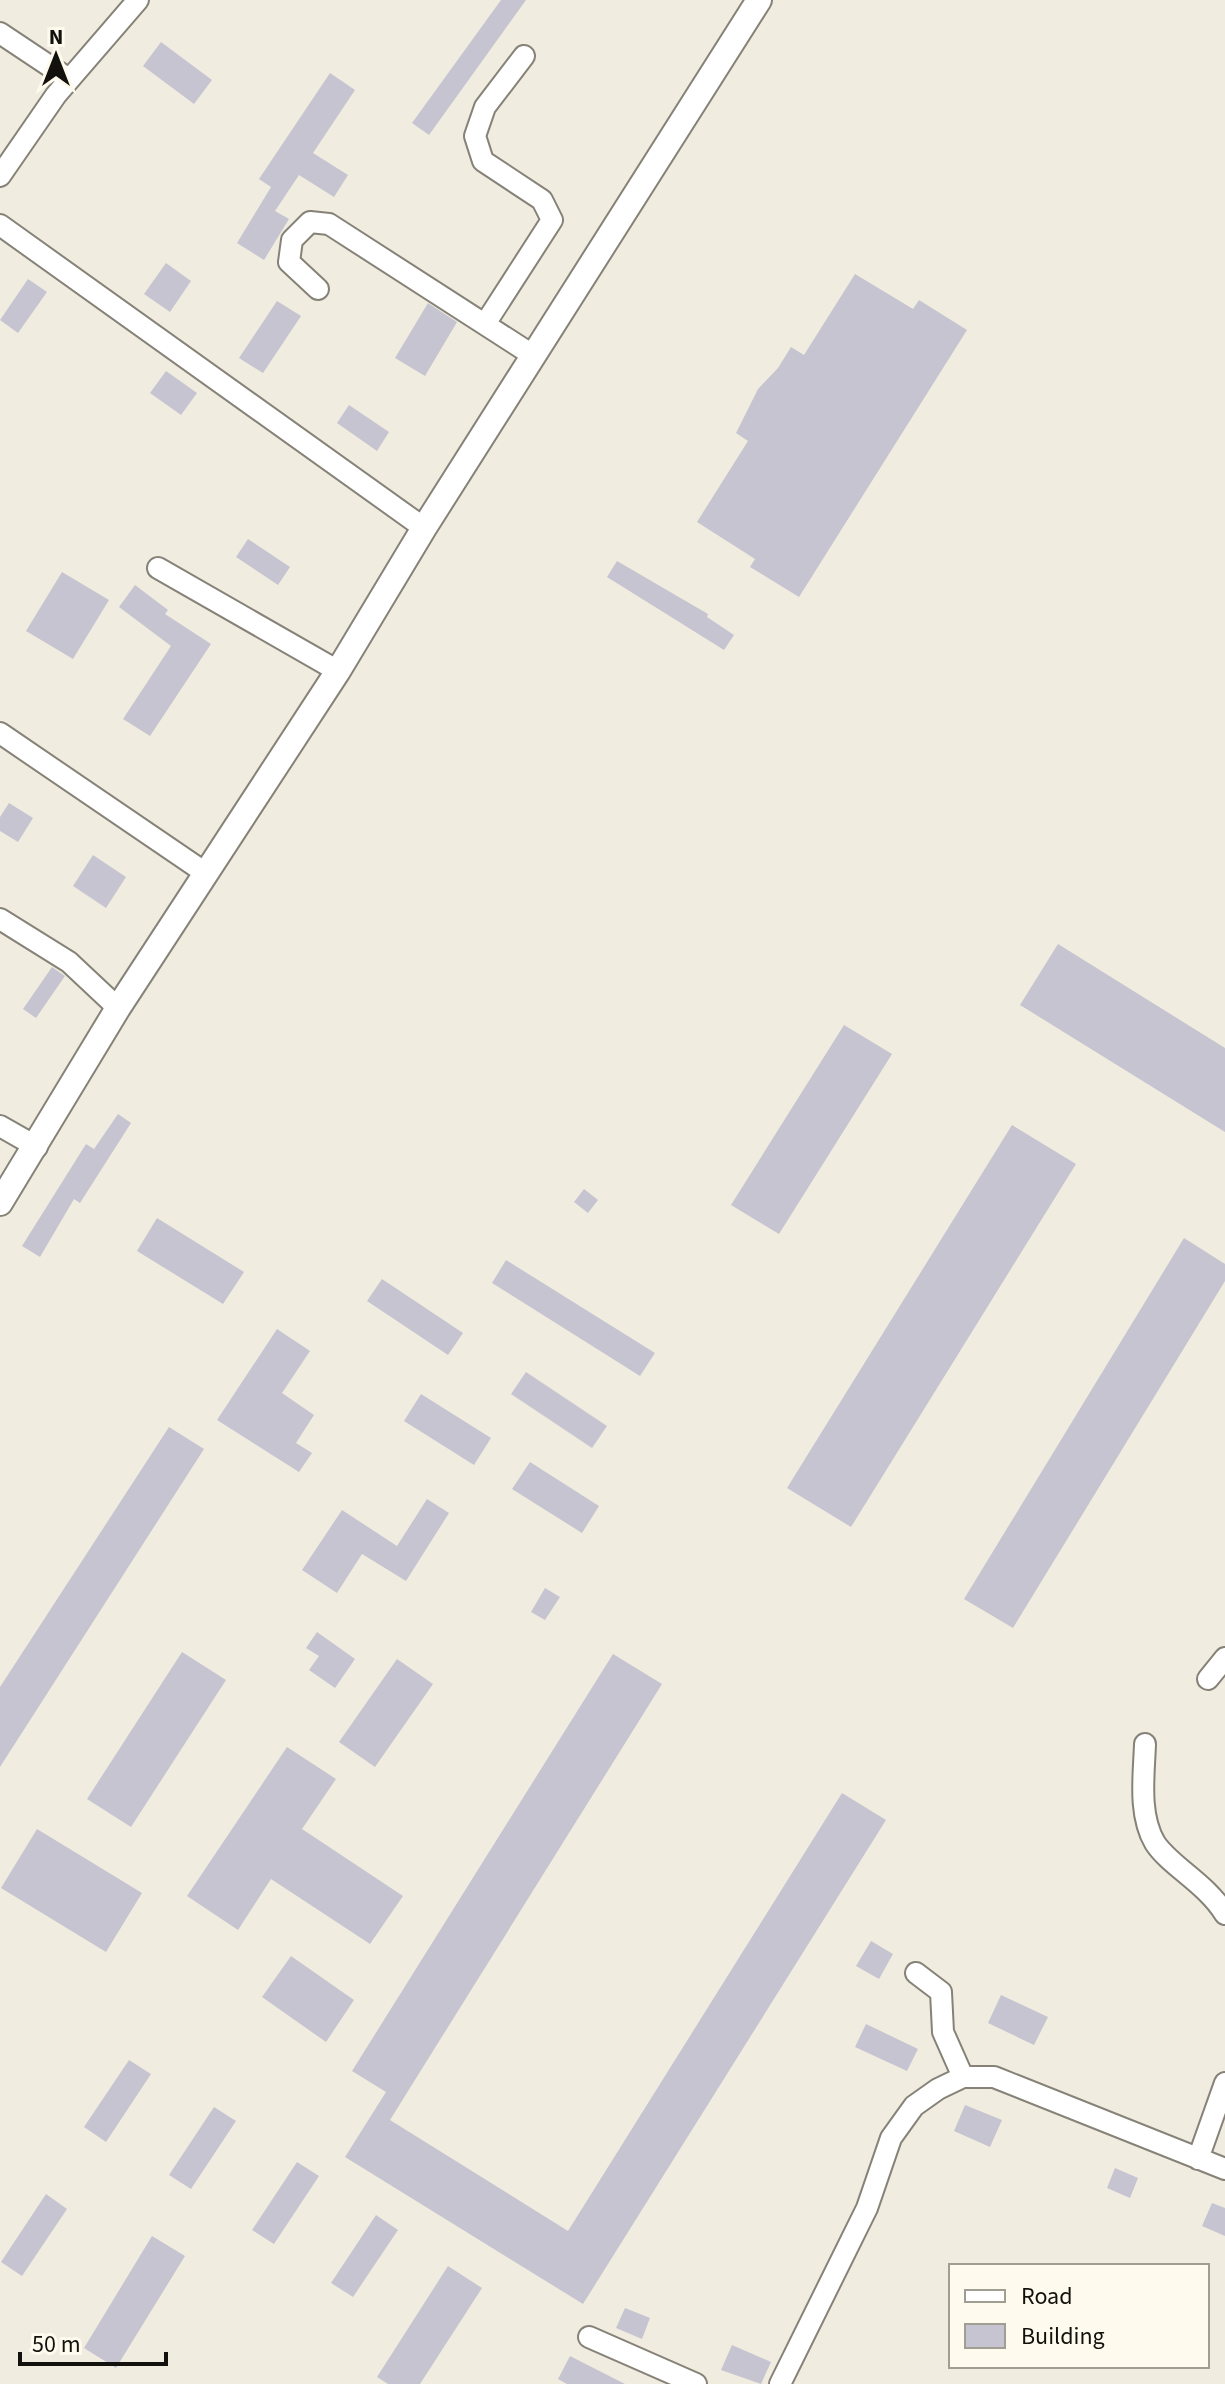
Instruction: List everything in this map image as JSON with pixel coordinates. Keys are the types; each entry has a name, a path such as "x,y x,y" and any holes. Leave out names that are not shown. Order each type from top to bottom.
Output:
{"main road":[{"path":"0,1203 37,1147 118,1008 338,671 424,528 759,0"}],"street":[{"path":"0,176 69,79 138,0"},
{"path":"0,33 69,79"},
{"path":"485,324 552,220 542,200 483,161 475,136 485,107 524,56"},
{"path":"318,289 289,262 292,240 310,222 329,224 534,356"},
{"path":"0,225 424,528"},
{"path":"158,568 338,671"},
{"path":"0,733 207,874"},
{"path":"0,919 69,962 118,1008"},
{"path":"0,1126 37,1147"},
{"path":"1208,1679 1225,1658"},
{"path":"1145,1744 1144,1812 1156,1844 1212,1893 1225,1914"},
{"path":"916,1973 941,1992 943,2032 963,2077"},
{"path":"780,2384 867,2208 891,2138 914,2106 963,2077 994,2077 1225,2169"},
{"path":"1198,2159 1225,2083"},
{"path":"589,2337 696,2384"}],"building":[{"path":"501,0 526,0 429,135 412,123"},
{"path":"161,42 212,80 194,104 143,66"},
{"path":"330,73 355,90 313,153 348,175 334,197 299,175 275,211 289,219 264,260 237,243 271,187 259,179"},
{"path":"166,263 191,281 170,312 144,294"},
{"path":"855,274 913,309 919,300 967,330 799,597 750,567 755,559 697,522 748,441 736,433 758,389 778,368 791,347 804,355"},
{"path":"28,279 47,292 18,333 0,320"},
{"path":"277,301 301,316 263,373 239,358"},
{"path":"428,303 457,322 425,376 395,358"},
{"path":"166,371 197,393 181,415 150,393"},
{"path":"349,405 389,432 377,451 337,423"},
{"path":"248,539 290,567 278,585 236,557"},
{"path":"617,561 708,614 707,617 734,635 724,650 607,577"},
{"path":"62,572 109,600 73,659 26,631"},
{"path":"135,585 168,610 165,614 211,644 150,736 123,719 171,646 119,607"},
{"path":"9,803 33,818 18,842 0,831 0,817"},
{"path":"93,855 126,877 106,908 73,886"},
{"path":"1058,944 1225,1048 1225,1132 1020,1005"},
{"path":"52,967 65,976 36,1018 23,1009"},
{"path":"844,1025 892,1054 779,1234 731,1205"},
{"path":"118,1114 131,1123 80,1203 74,1199 40,1257 22,1246 86,1144 94,1149"},
{"path":"1012,1125 1076,1164 851,1527 787,1488"},
{"path":"584,1189 598,1200 588,1213 574,1202"},
{"path":"157,1218 244,1272 223,1304 137,1251"},
{"path":"1184,1238 1225,1264 1225,1281 1013,1628 964,1599"},
{"path":"506,1260 655,1353 640,1376 492,1283"},
{"path":"382,1279 463,1333 448,1355 367,1301"},
{"path":"277,1329 310,1351 282,1393 314,1415 296,1443 312,1453 299,1472 217,1420"},
{"path":"526,1372 607,1426 592,1448 511,1394"},
{"path":"421,1394 491,1438 474,1465 404,1421"},
{"path":"169,1427 204,1449 0,1767 0,1687"},
{"path":"530,1462 599,1506 582,1533 512,1489"},
{"path":"427,1499 449,1513 406,1581 362,1554 337,1593 302,1570 342,1510 397,1546"},
{"path":"545,1588 560,1597 545,1620 531,1612"},
{"path":"317,1632 355,1659 335,1688 309,1670 319,1656 306,1648"},
{"path":"182,1652 226,1680 131,1827 87,1799"},
{"path":"613,1654 662,1684 390,2120 568,2231 842,1793 886,1820 583,2304 345,2157 386,2092 352,2071"},
{"path":"397,1659 433,1684 375,1767 339,1742"},
{"path":"287,1747 336,1779 302,1829 403,1896 370,1944 271,1879 238,1930 187,1896"},
{"path":"37,1829 142,1893 106,1952 1,1888"},
{"path":"871,1941 893,1954 879,1979 856,1966"},
{"path":"291,1956 354,2000 326,2042 262,1997"},
{"path":"1001,1995 1048,2017 1034,2045 988,2023"},
{"path":"866,2024 918,2049 907,2071 855,2047"},
{"path":"129,2060 151,2074 106,2142 84,2127"},
{"path":"965,2105 1002,2120 990,2147 954,2131"},
{"path":"214,2107 236,2121 191,2189 169,2175"},
{"path":"297,2162 319,2176 274,2244 252,2230"},
{"path":"1115,2168 1138,2178 1130,2198 1107,2188"},
{"path":"46,2194 67,2209 22,2276 1,2262"},
{"path":"1212,2203 1225,2208 1225,2236 1202,2226"},
{"path":"376,2215 398,2230 353,2297 331,2283"},
{"path":"152,2236 185,2256 116,2368 84,2348"},
{"path":"448,2266 482,2288 420,2384 388,2384 377,2377"},
{"path":"625,2308 650,2318 642,2339 616,2328"},
{"path":"732,2345 771,2362 761,2384 721,2370"},
{"path":"570,2356 625,2384 567,2384 558,2379"}]}
